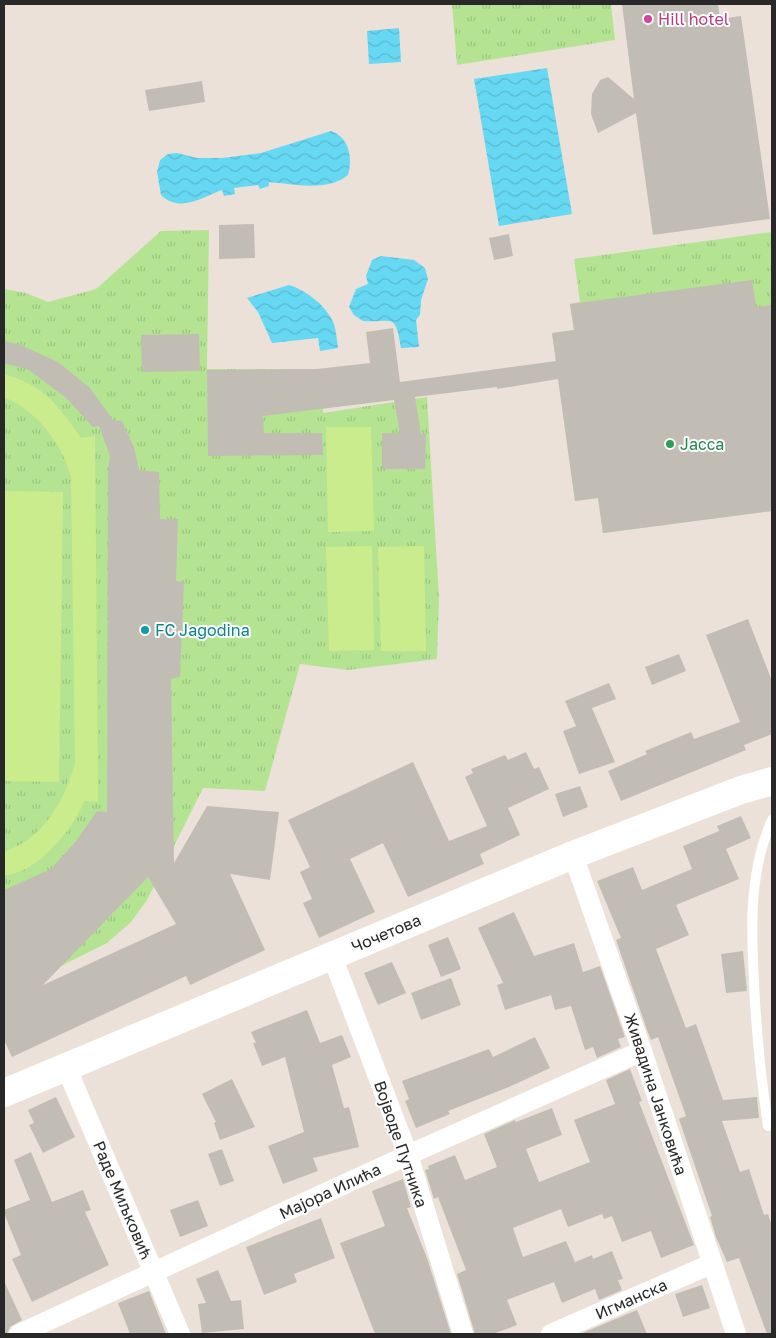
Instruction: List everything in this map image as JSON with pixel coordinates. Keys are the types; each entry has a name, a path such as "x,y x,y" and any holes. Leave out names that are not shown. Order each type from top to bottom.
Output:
{"street":[{"name":"Чочетова","path":"4,1093 573,855 740,790 772,781"},
{"name":"Живадина Јанковића","path":"573,855 642,1051 711,1264 736,1334"},
{"name":"Војводе Путника","path":"332,956 408,1155 463,1334"},
{"name":"Мајора Илића","path":"19,1334 408,1155 642,1051"},
{"name":"Раде Миљковић","path":"66,1067 180,1334"},
{"name":"Игманска","path":"551,1334 711,1264"}],"lane":[{"path":"768,1126 757,1049 751,905 767,832 772,820"}],"green space":[{"path":"452,4 611,4 615,40 457,65"},
{"path":"209,230 207,369 322,369 323,413 427,397 439,599 437,659 348,670 300,664 265,791 203,788 147,900 131,922 107,943 35,979 4,989 4,289 26,293 48,302 96,289 161,231"},
{"name":"Јасса","path":"772,232 772,511 603,533 598,498 575,501 552,333 574,330 570,304 580,302 574,259"},
{"path":"4,374 30,384 49,398 65,415 81,438 95,436 98,802 84,801 68,830 44,856 26,869 4,876 4,852 30,838 50,817 65,791 75,763 71,476 61,451 46,429 27,411 4,397"},
{"path":"326,427 371,427 374,531 328,532"},
{"path":"4,491 63,492 59,782 4,781"},
{"path":"372,546 374,650 329,651 326,547"},
{"path":"424,546 426,651 381,651 378,547"}],"water":[{"path":"399,28 401,62 369,64 367,31"},
{"path":"547,68 572,214 499,226 474,79"},
{"path":"331,131 346,143 350,162 348,175 330,184 310,186 269,182 269,186 260,189 258,185 234,188 235,194 224,196 222,190 198,200 183,203 176,203 161,195 157,172 160,160 168,154 177,153 197,158 222,158 261,153"},
{"path":"381,256 414,260 425,268 428,279 421,300 420,315 416,320 419,347 401,348 397,328 391,321 363,321 354,315 349,307 356,289 368,284 366,276 372,260"},
{"path":"289,285 309,295 331,317 338,348 320,351 318,338 272,343 258,312 247,298"}],"building":[{"path":"622,4 718,4 720,19 741,16 770,219 653,235 636,113 598,133 591,114 592,94 600,80 608,77 634,99"},
{"path":"202,81 205,102 149,111 145,90"},
{"path":"254,224 255,258 219,259 219,225"},
{"path":"509,234 513,256 494,260 489,238"},
{"name":"Јасса","path":"752,280 756,307 772,305 772,511 603,533 598,498 575,501 558,379 497,389 497,387 415,397 421,434 426,434 425,469 382,469 382,433 400,433 394,400 263,416 264,433 322,433 323,455 208,456 207,370 317,369 370,363 366,332 393,328 400,382 556,361 552,333 574,330 570,304"},
{"path":"199,334 200,371 142,372 141,335"},
{"name":"FC Jagodina","path":"4,341 18,344 58,362 90,388 113,420 122,421 134,447 139,470 159,472 160,519 178,519 176,581 184,582 180,677 171,679 174,863 207,806 279,812 270,880 230,874 265,950 190,985 186,976 12,1057 4,1040 4,890 51,869 76,841 97,811 107,812 108,471 110,456 99,426 93,427 66,398 29,370 4,363","holes":["148,877 176,924 43,985"]},
{"path":"748,619 772,681 772,734 744,745 746,750 621,801 608,771 647,754 645,751 691,732 694,739 740,722 706,635"},
{"path":"679,654 686,671 652,685 645,667"},
{"path":"609,683 616,699 592,708 615,762 579,774 563,731 576,726 565,701"},
{"path":"526,752 534,769 539,767 549,789 508,808 520,835 480,854 484,864 408,897 383,843 350,859 375,912 319,938 303,903 312,899 300,872 310,867 288,820 413,762 449,841 487,826 465,777 473,773 471,769 505,755 508,760"},
{"path":"580,786 588,807 563,817 555,794"},
{"path":"741,816 751,838 726,849 739,879 676,905 689,935 656,949 686,1028 696,1024 723,1100 757,1097 759,1118 722,1121 740,1172 749,1169 764,1215 768,1214 772,1226 772,1334 767,1334 739,1258 727,1262 716,1237 710,1217 712,1216 679,1119 686,1116 658,1037 651,1040 647,1030 616,940 621,938 597,881 633,867 642,890 692,869 683,846 719,831 717,826"},
{"path":"514,912 534,956 574,943 583,972 600,966 625,1037 618,1039 621,1047 597,1058 593,1047 585,1050 571,1006 555,1010 551,995 505,1010 497,985 503,983 478,928"},
{"path":"448,937 461,969 441,977 428,945"},
{"path":"743,951 747,991 726,993 721,954"},
{"path":"392,962 406,993 378,1005 364,973"},
{"path":"451,978 461,1005 421,1020 411,993"},
{"path":"307,1010 320,1043 342,1035 351,1057 332,1065 344,1108 349,1107 359,1147 313,1158 318,1171 283,1184 268,1146 304,1132 285,1057 262,1066 251,1032"},
{"path":"535,1037 550,1068 509,1087 448,1111 450,1114 416,1128 405,1101 409,1099 402,1081 489,1049 493,1057"},
{"path":"630,1069 642,1101 639,1102 694,1245 661,1258 651,1231 622,1242 612,1216 604,1219 602,1214 568,1227 561,1209 513,1228 523,1257 566,1241 575,1262 592,1255 593,1259 612,1251 623,1279 618,1280 622,1290 599,1300 595,1289 562,1303 554,1282 507,1300 517,1325 493,1334 475,1334 457,1274 466,1270 438,1197 434,1199 425,1170 429,1169 428,1166 455,1155 465,1180 497,1167 484,1134 515,1120 516,1122 552,1108 562,1135 526,1149 539,1182 590,1162 574,1120 615,1104 606,1080"},
{"path":"232,1079 255,1127 220,1140 214,1123 216,1122 202,1094"},
{"path":"56,1097 75,1137 43,1153 29,1125 34,1123 28,1110"},
{"path":"222,1149 234,1181 220,1186 208,1154"},
{"path":"31,1152 52,1202 83,1190 91,1210 85,1212 109,1265 32,1302 12,1259 21,1255 4,1213 4,1210 30,1200 14,1160"},
{"path":"403,1179 411,1207 407,1208 427,1258 451,1334 375,1334 340,1243 385,1226 372,1191"},
{"path":"198,1200 208,1226 180,1237 170,1210"},
{"path":"321,1218 335,1258 294,1274 297,1282 264,1295 246,1247"},
{"path":"218,1270 231,1301 241,1300 244,1329 202,1333 198,1304 206,1303 196,1279"},
{"path":"4,1281 22,1320 10,1327 7,1334 4,1334"},
{"path":"702,1285 710,1308 683,1317 675,1294"},
{"path":"149,1291 166,1334 130,1334 118,1303"},
{"path":"637,1310 647,1334 580,1334"}],"place":[{"name":"Hill hotel","path":"648,19"},
{"name":"Јасса","path":"670,444"},
{"name":"FC Jagodina","path":"145,630"}]}
